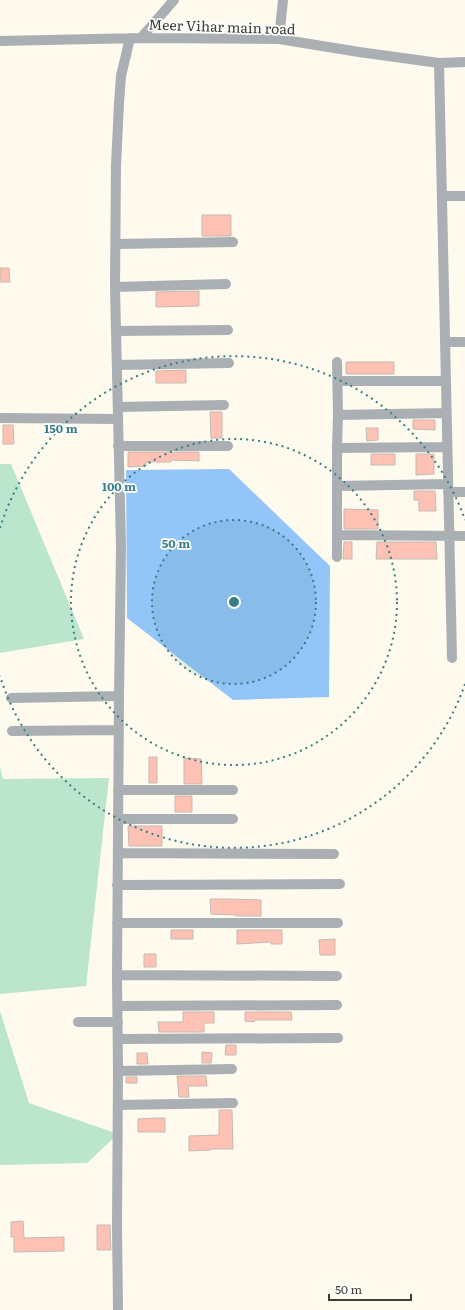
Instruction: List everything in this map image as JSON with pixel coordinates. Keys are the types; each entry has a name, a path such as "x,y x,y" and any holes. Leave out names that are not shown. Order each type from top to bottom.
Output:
{"street":[{"path":"118,1310 117,885 121,546 115,287 116,166 121,76 136,38 174,0"},
{"path":"279,39 283,0"},
{"name":"Meer Vihar main road","path":"0,41 136,38 279,39 359,52 439,62 465,62"},
{"path":"439,62 452,658"},
{"path":"442,196 465,196"},
{"path":"116,244 233,242"},
{"path":"115,287 226,284"},
{"path":"116,331 228,330"},
{"path":"445,342 465,342"},
{"path":"337,362 337,557"},
{"path":"117,365 230,363"},
{"path":"338,382 446,381"},
{"path":"118,407 224,405"},
{"path":"338,415 446,413"},
{"path":"0,418 117,419"},
{"path":"118,446 228,446"},
{"path":"337,448 447,447"},
{"path":"337,486 448,488 465,492"},
{"path":"337,534 465,536"},
{"path":"11,698 119,696"},
{"path":"12,731 119,730"},
{"path":"118,790 233,790"},
{"path":"118,819 233,819"},
{"path":"118,853 334,854"},
{"path":"117,885 340,884"},
{"path":"117,923 338,923"},
{"path":"117,975 337,976"},
{"path":"118,1006 338,1005"},
{"path":"78,1022 118,1022"},
{"path":"118,1039 338,1038"},
{"path":"118,1071 232,1069"},
{"path":"118,1105 233,1102"}],"green space":[{"path":"0,464 11,464 84,639 0,653"},
{"path":"0,767 3,779 109,778 86,986 0,994"},
{"path":"0,1011 29,1103 118,1134 87,1163 0,1165"}],"water":[{"path":"229,469 330,566 329,697 233,700 127,618 126,470"}],"building":[{"path":"202,215 231,215 231,236 202,236"},
{"path":"0,268 9,268 10,282 0,282"},
{"path":"199,291 199,306 156,307 156,292"},
{"path":"346,362 394,362 394,374 346,374"},
{"path":"186,370 186,383 156,383 156,371"},
{"path":"210,412 222,412 222,438 211,438"},
{"path":"413,420 435,420 435,430 413,429"},
{"path":"3,425 13,425 14,444 3,444"},
{"path":"366,428 378,428 378,440 367,441"},
{"path":"128,452 199,452 199,461 171,460 171,462 146,462 146,466 128,467"},
{"path":"371,454 395,454 395,465 371,465"},
{"path":"416,454 434,454 434,474 416,475"},
{"path":"414,491 435,491 436,511 419,511 419,500 414,500"},
{"path":"344,509 378,510 378,529 344,529"},
{"path":"344,542 352,542 352,559 343,559"},
{"path":"377,542 436,542 437,559 376,559"},
{"path":"149,757 157,757 157,783 149,783"},
{"path":"184,758 201,759 202,784 184,784"},
{"path":"175,796 192,796 192,812 175,812"},
{"path":"128,826 162,826 162,846 129,846"},
{"path":"210,899 261,900 261,916 211,914"},
{"path":"171,930 193,930 193,939 171,939"},
{"path":"237,930 282,930 282,944 271,944 271,942 237,944"},
{"path":"335,939 335,955 320,955 319,940"},
{"path":"144,954 156,954 156,967 144,967"},
{"path":"183,1012 214,1012 214,1023 204,1023 204,1032 159,1032 158,1022 183,1022"},
{"path":"245,1012 291,1012 292,1020 245,1021"},
{"path":"226,1045 236,1045 236,1055 225,1055"},
{"path":"202,1052 212,1053 211,1063 202,1063"},
{"path":"137,1053 147,1053 148,1064 137,1064"},
{"path":"177,1076 206,1076 207,1086 188,1086 189,1097 179,1097"},
{"path":"126,1077 137,1077 137,1083 126,1083"},
{"path":"219,1110 232,1110 233,1149 189,1151 189,1136 219,1135"},
{"path":"165,1118 165,1132 138,1132 138,1119"},
{"path":"23,1221 24,1238 64,1237 64,1251 14,1252 14,1237 11,1237 11,1222"},
{"path":"97,1225 110,1225 111,1250 97,1250"}]}
